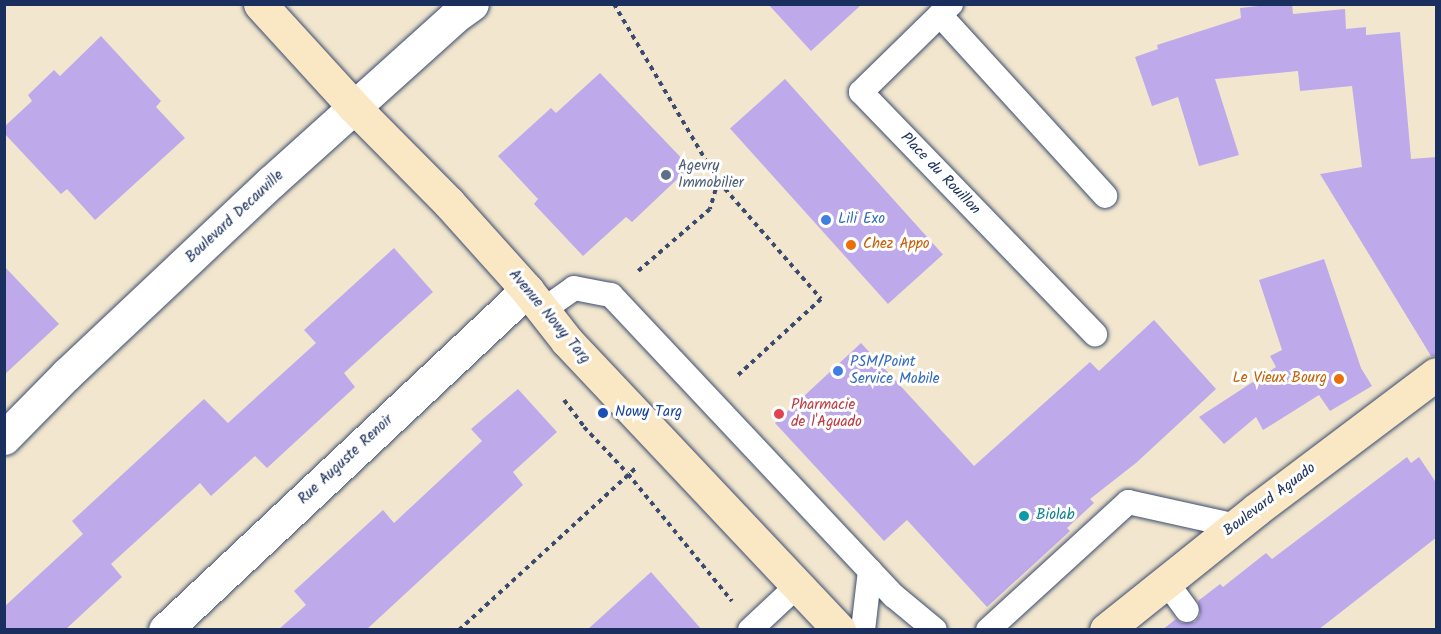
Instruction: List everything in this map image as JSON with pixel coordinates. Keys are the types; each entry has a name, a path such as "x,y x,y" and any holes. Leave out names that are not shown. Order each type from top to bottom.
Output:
{"street":[{"name":"Avenue Nowy Targ","path":"260,4 354,107 449,203 535,300 567,341 839,630"},
{"name":"Boulevard Decauville","path":"4,438 135,310 354,107 454,17 472,4"},
{"name":"Rue Auguste Renoir","path":"165,630 535,300"},
{"name":"Boulevard Aguado","path":"1106,630 1166,580 1437,374"}],"lane":[{"name":"Place du Rouillon","path":"1095,334 861,92 946,10 1105,196"},
{"path":"535,300 574,288 611,295 894,596 935,630"},
{"path":"988,630 1128,502 1236,526"},
{"path":"863,630 870,570"},
{"path":"1166,580 1187,610"},
{"path":"752,628 797,586"}],"path":[{"path":"611,295 710,209 718,181 614,4"},
{"path":"558,391 584,427 628,474 752,628"}],"building":[{"path":"768,4 862,4 811,51"},
{"path":"1292,4 1293,14 1345,9 1346,29 1366,27 1366,35 1400,32 1411,159 1437,157 1437,356 1431,356 1320,174 1362,167 1352,86 1300,91 1298,71 1215,79 1239,155 1199,166 1178,97 1152,106 1135,57 1158,49 1157,45 1241,18 1240,8"},
{"path":"101,36 161,101 156,107 185,138 95,220 67,189 61,194 4,133 4,127 32,101 28,95 54,70 60,76"},
{"path":"600,73 690,167 632,222 626,217 583,256 534,204 538,199 498,156 551,108 556,113"},
{"path":"785,79 943,254 888,304 730,129"},
{"path":"394,248 433,292 344,373 355,387 267,468 255,456 211,496 200,483 111,564 122,577 65,630 4,630 4,607 83,534 72,521 204,399 228,423 316,343 304,330"},
{"path":"1324,259 1361,368 1372,386 1330,411 1319,395 1263,430 1256,417 1224,444 1199,417 1276,367 1270,356 1282,350 1259,280"},
{"path":"4,266 59,324 4,375"},
{"path":"1154,320 1216,389 1136,463 1090,499 1094,503 1067,528 1070,531 987,607 907,520 884,541 775,423 861,343 974,466 1090,362 1099,371"},
{"path":"518,389 557,432 513,472 523,485 366,630 278,630 306,605 294,591 383,510 394,523 482,441 471,429"},
{"path":"1407,457 1411,463 1419,457 1437,484 1437,537 1318,630 1162,630 1176,619 1182,623 1195,622 1200,615 1198,601 1220,584 1223,587 1266,553 1272,559"},
{"path":"651,572 702,630 587,630"}],"place":[{"name":"Agevry Immobilier","path":"666,175"},
{"name":"Lili Exo","path":"826,220"},
{"name":"Chez Appo","path":"851,245"},
{"name":"PSM/Point Service Mobile","path":"838,371"},
{"name":"Le Vieux Bourg","path":"1339,379"},
{"name":"Nowy Targ","path":"603,413"},
{"name":"Pharmacie de l'Aguado","path":"779,414"},
{"name":"Biolab","path":"1024,516"}]}
